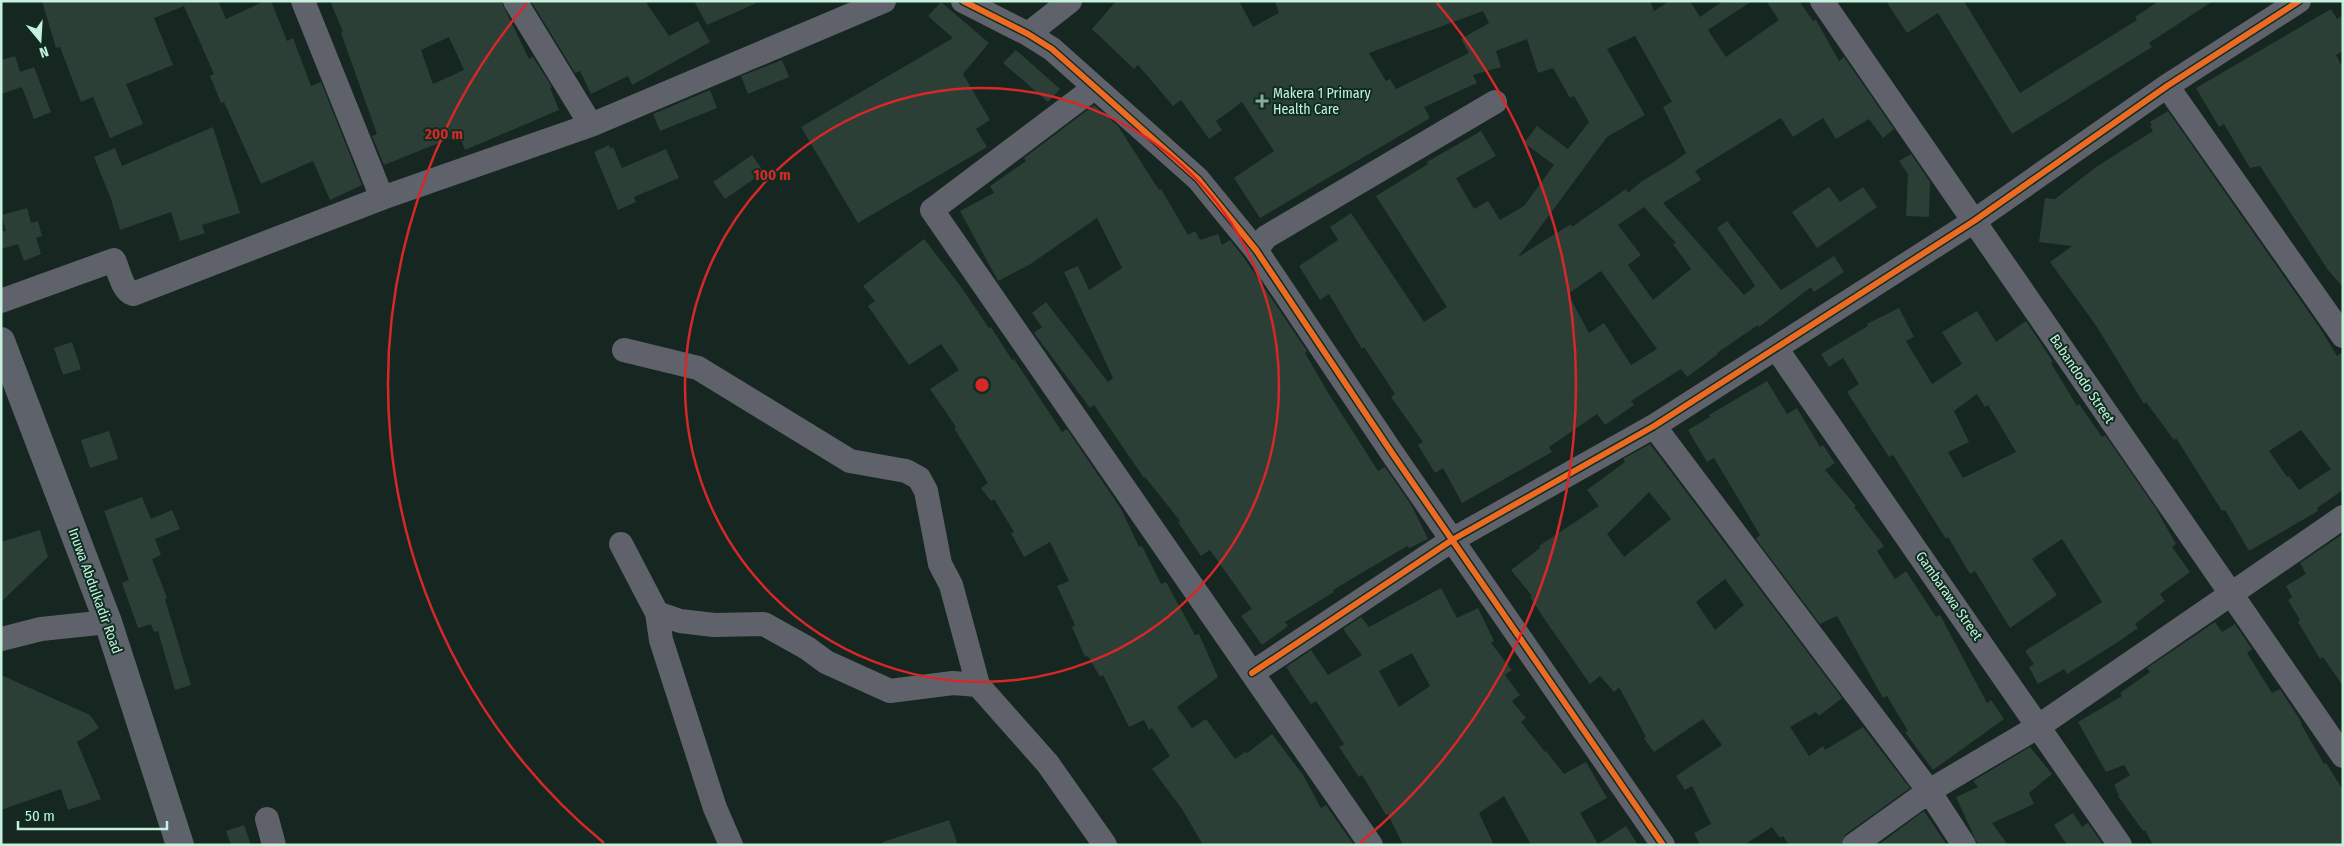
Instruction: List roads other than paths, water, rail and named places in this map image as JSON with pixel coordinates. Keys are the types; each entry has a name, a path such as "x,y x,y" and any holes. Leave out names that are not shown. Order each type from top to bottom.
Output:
{"main road":[{"name":"Inuwa Abdulkadir Road","path":"1,341 108,622 180,845"}],"street":[{"path":"302,1 382,198"},
{"path":"515,1 591,125"},
{"path":"1,301 114,260 124,286 130,293 134,294 382,198 591,125 884,1"},
{"path":"963,1 1028,34 1052,49 1198,179 1256,250 1452,540 1663,845"},
{"path":"1028,34 1070,1"},
{"name":"Babandodo Street","path":"1822,1 2343,756"},
{"path":"1252,673 1452,540 1654,426 1974,221 2167,86 2299,1"},
{"path":"2167,86 2343,336"},
{"path":"1094,88 932,210 1371,845"},
{"path":"1256,250 1266,238 1495,102"},
{"name":"Gambarawa Street","path":"1776,348 2120,845"},
{"path":"624,350 698,368 850,461 906,471 919,478 926,491 940,564 951,585 978,685 1048,764 1105,845"},
{"path":"1654,426 1929,791 1964,845"},
{"path":"1854,845 1929,791 2039,726 2343,517"},
{"path":"622,544 657,612 660,640 715,808 731,845"},
{"path":"657,612 680,621 714,625 764,624 807,648 826,662 890,691 953,683 978,685"},
{"path":"1,639 41,629 108,622"},
{"path":"267,819 274,845"}],"place":[{"name":"Makera 1 Primary Health Care","path":"1262,101"}]}
